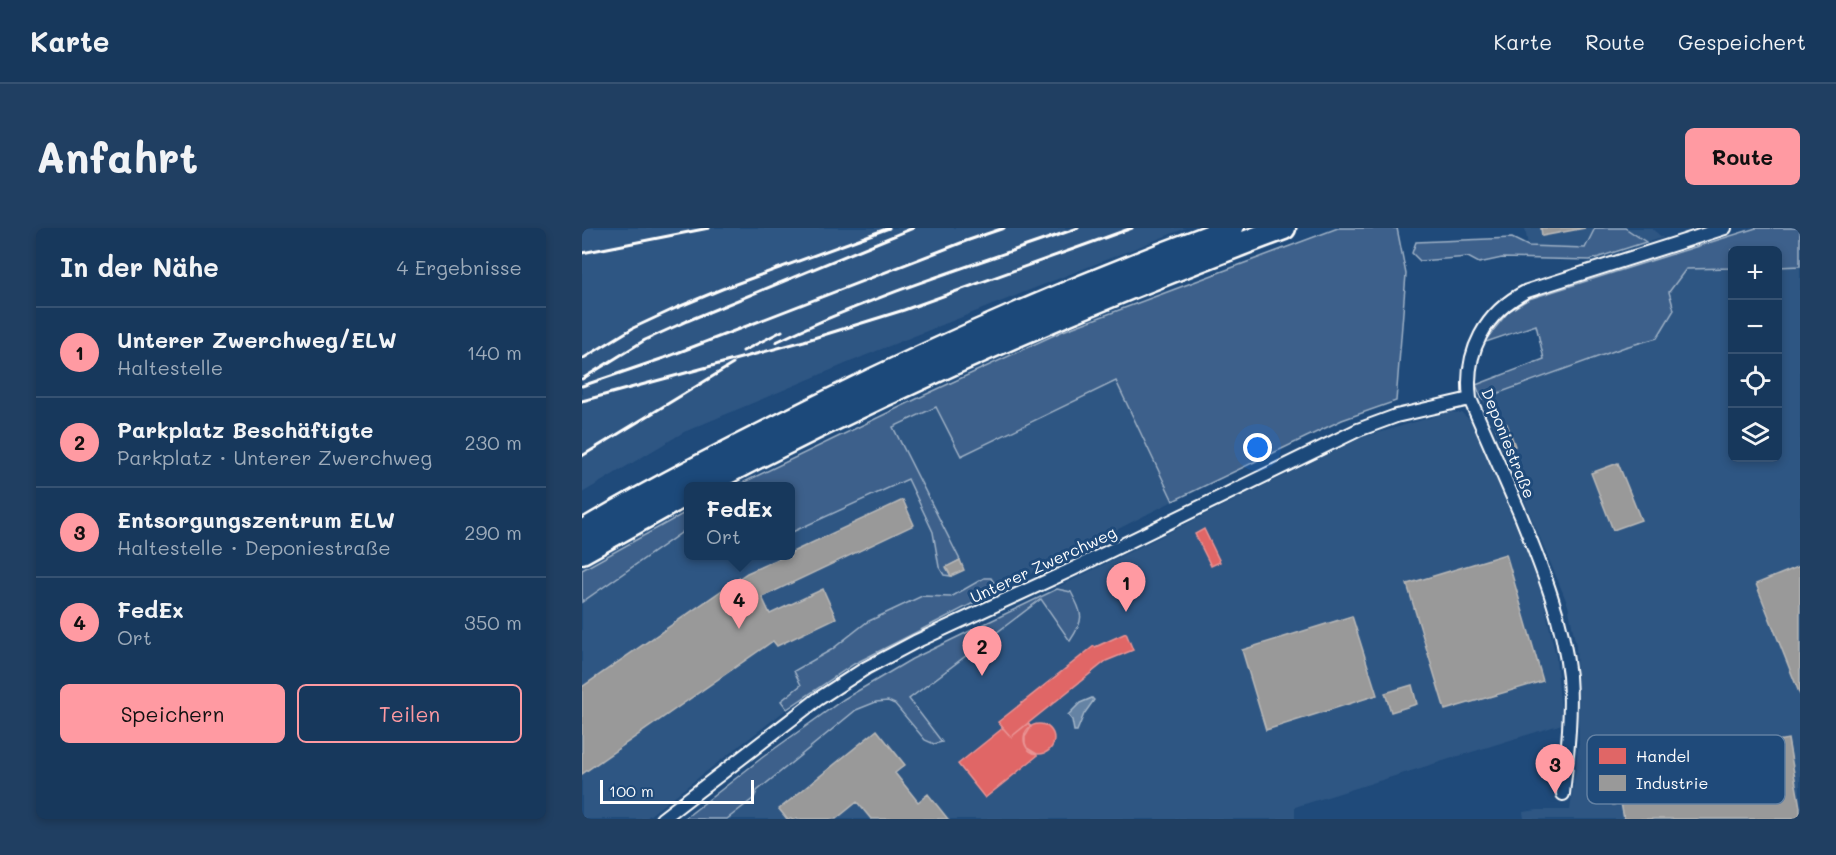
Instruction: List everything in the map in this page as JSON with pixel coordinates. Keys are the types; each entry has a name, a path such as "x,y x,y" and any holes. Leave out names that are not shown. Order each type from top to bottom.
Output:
{"highway":[{"path":"582,532 748,441 862,385 1071,292 1232,228"},
{"path":"709,482 871,400 972,354 1076,309 1284,228"},
{"path":"582,552 684,495"}],"street":[{"name":"Deponiestraße","path":"1563,794 1570,703 1566,655 1542,568 1470,399 1470,362 1478,339 1491,318 1517,296 1543,285 1725,228"},
{"name":"Unterer Zwerchweg","path":"662,819 818,699 915,642 1073,569 1358,430 1396,416 1470,399"}],"shaded area":[{"path":"582,228 1186,228 869,354 684,432 582,493"},
{"path":"1338,228 1397,228 1406,274 1396,401 1342,420 1173,501 1116,381 961,456 936,407 893,427 960,560 947,567 951,576 944,575 939,567 933,532 908,479 795,531 795,482 744,482 929,393 1063,331"},
{"path":"1525,228 1595,228 1585,248 1528,246"},
{"path":"1595,228 1625,228 1646,242 1590,260 1502,258 1479,263 1468,257 1420,261 1412,253 1416,242 1512,238 1528,246 1585,248"},
{"path":"1625,228 1651,228 1663,238 1646,242"},
{"path":"1756,228 1800,228 1800,266 1782,267 1782,246 1728,246 1728,268 1686,269 1669,292 1674,310 1657,338 1625,347 1482,399 1476,385 1544,359 1536,325 1483,343 1509,311 1529,299"},
{"path":"1800,266 1800,819 1524,819 1523,812 1570,810 1579,743 1576,646 1568,605 1482,399 1625,347 1657,338 1669,292 1686,269 1728,268 1728,462 1782,462 1782,267"},
{"path":"1116,381 1173,501 854,664 787,709 645,819 582,819 582,602 684,531 684,560 795,560 795,482 779,482 936,407 961,456"},
{"path":"1449,412 1462,413 1471,421 1542,593 1556,657 1562,724 1295,807 1295,819 684,819 763,757 844,699 912,659 1361,438"},
{"path":"684,513 684,531 582,602 582,570"},
{"path":"984,578 991,578 999,590 854,664 787,709 781,701 801,685 794,671 831,650 867,622 922,596 951,597"},
{"path":"1057,589 1071,592 1080,612 1080,622 1070,641 1041,599 909,699 942,742 934,744 925,740 895,704 888,701 876,702 856,710 757,791 754,798 727,819 684,819 763,757 844,699 912,659"},
{"path":"1092,698 1094,700 1084,714 1077,731 1074,731 1072,720 1068,715 1080,703"}],"building: Handel":[{"path":"1204,529 1220,562 1211,566 1195,534"},
{"path":"1126,633 1133,650 1106,661 1011,737 998,722 1094,646"},
{"path":"1028,723 1031,727 1025,737 1025,743 1027,748 1037,756 985,798 958,764 1003,728 1011,737"},
{"path":"1039,724 1045,725 1053,733 1053,745 1045,753 1039,754 1033,753 1025,745 1024,739 1025,733 1033,725"}],"building: Industrie":[{"path":"1541,228 1585,228 1542,236"},
{"path":"1507,424 1515,446 1504,450 1496,427"},
{"path":"1618,463 1641,520 1613,530 1591,473"},
{"path":"903,500 914,525 762,597 770,614 823,589 836,618 777,646 773,641 582,774 582,687 747,573 776,560 795,560 795,551"},
{"path":"1506,554 1543,681 1445,710 1407,584"},
{"path":"960,560 964,570 951,576 946,567"},
{"path":"1800,566 1800,695 1756,584"},
{"path":"1352,616 1377,695 1266,730 1242,650"},
{"path":"1412,685 1417,704 1391,712 1385,693"},
{"path":"877,730 905,765 895,773 918,802 928,794 948,819 871,819 857,802 836,819 787,819 779,809"},
{"path":"1788,739 1800,819 1624,819 1621,804 1785,804 1785,740"}],"railway":[{"path":"582,253 709,228"},
{"path":"582,359 633,328 676,308 889,228"},
{"path":"582,379 645,340 913,228"},
{"path":"582,386 664,358 1004,228"},
{"path":"776,342 849,309 1078,228"},
{"path":"582,401 804,341 904,310 1132,228"},
{"path":"743,351 782,331"},
{"path":"582,456 733,364"}],"place":[{"name":"Unterer Zwerchweg/ELW","path":"1126,612"},
{"name":"FedEx","path":"739,629"},
{"name":"Parkplatz Beschäftigte","path":"982,676"},
{"name":"Entsorgungszentrum ELW","path":"1555,794"}]}
